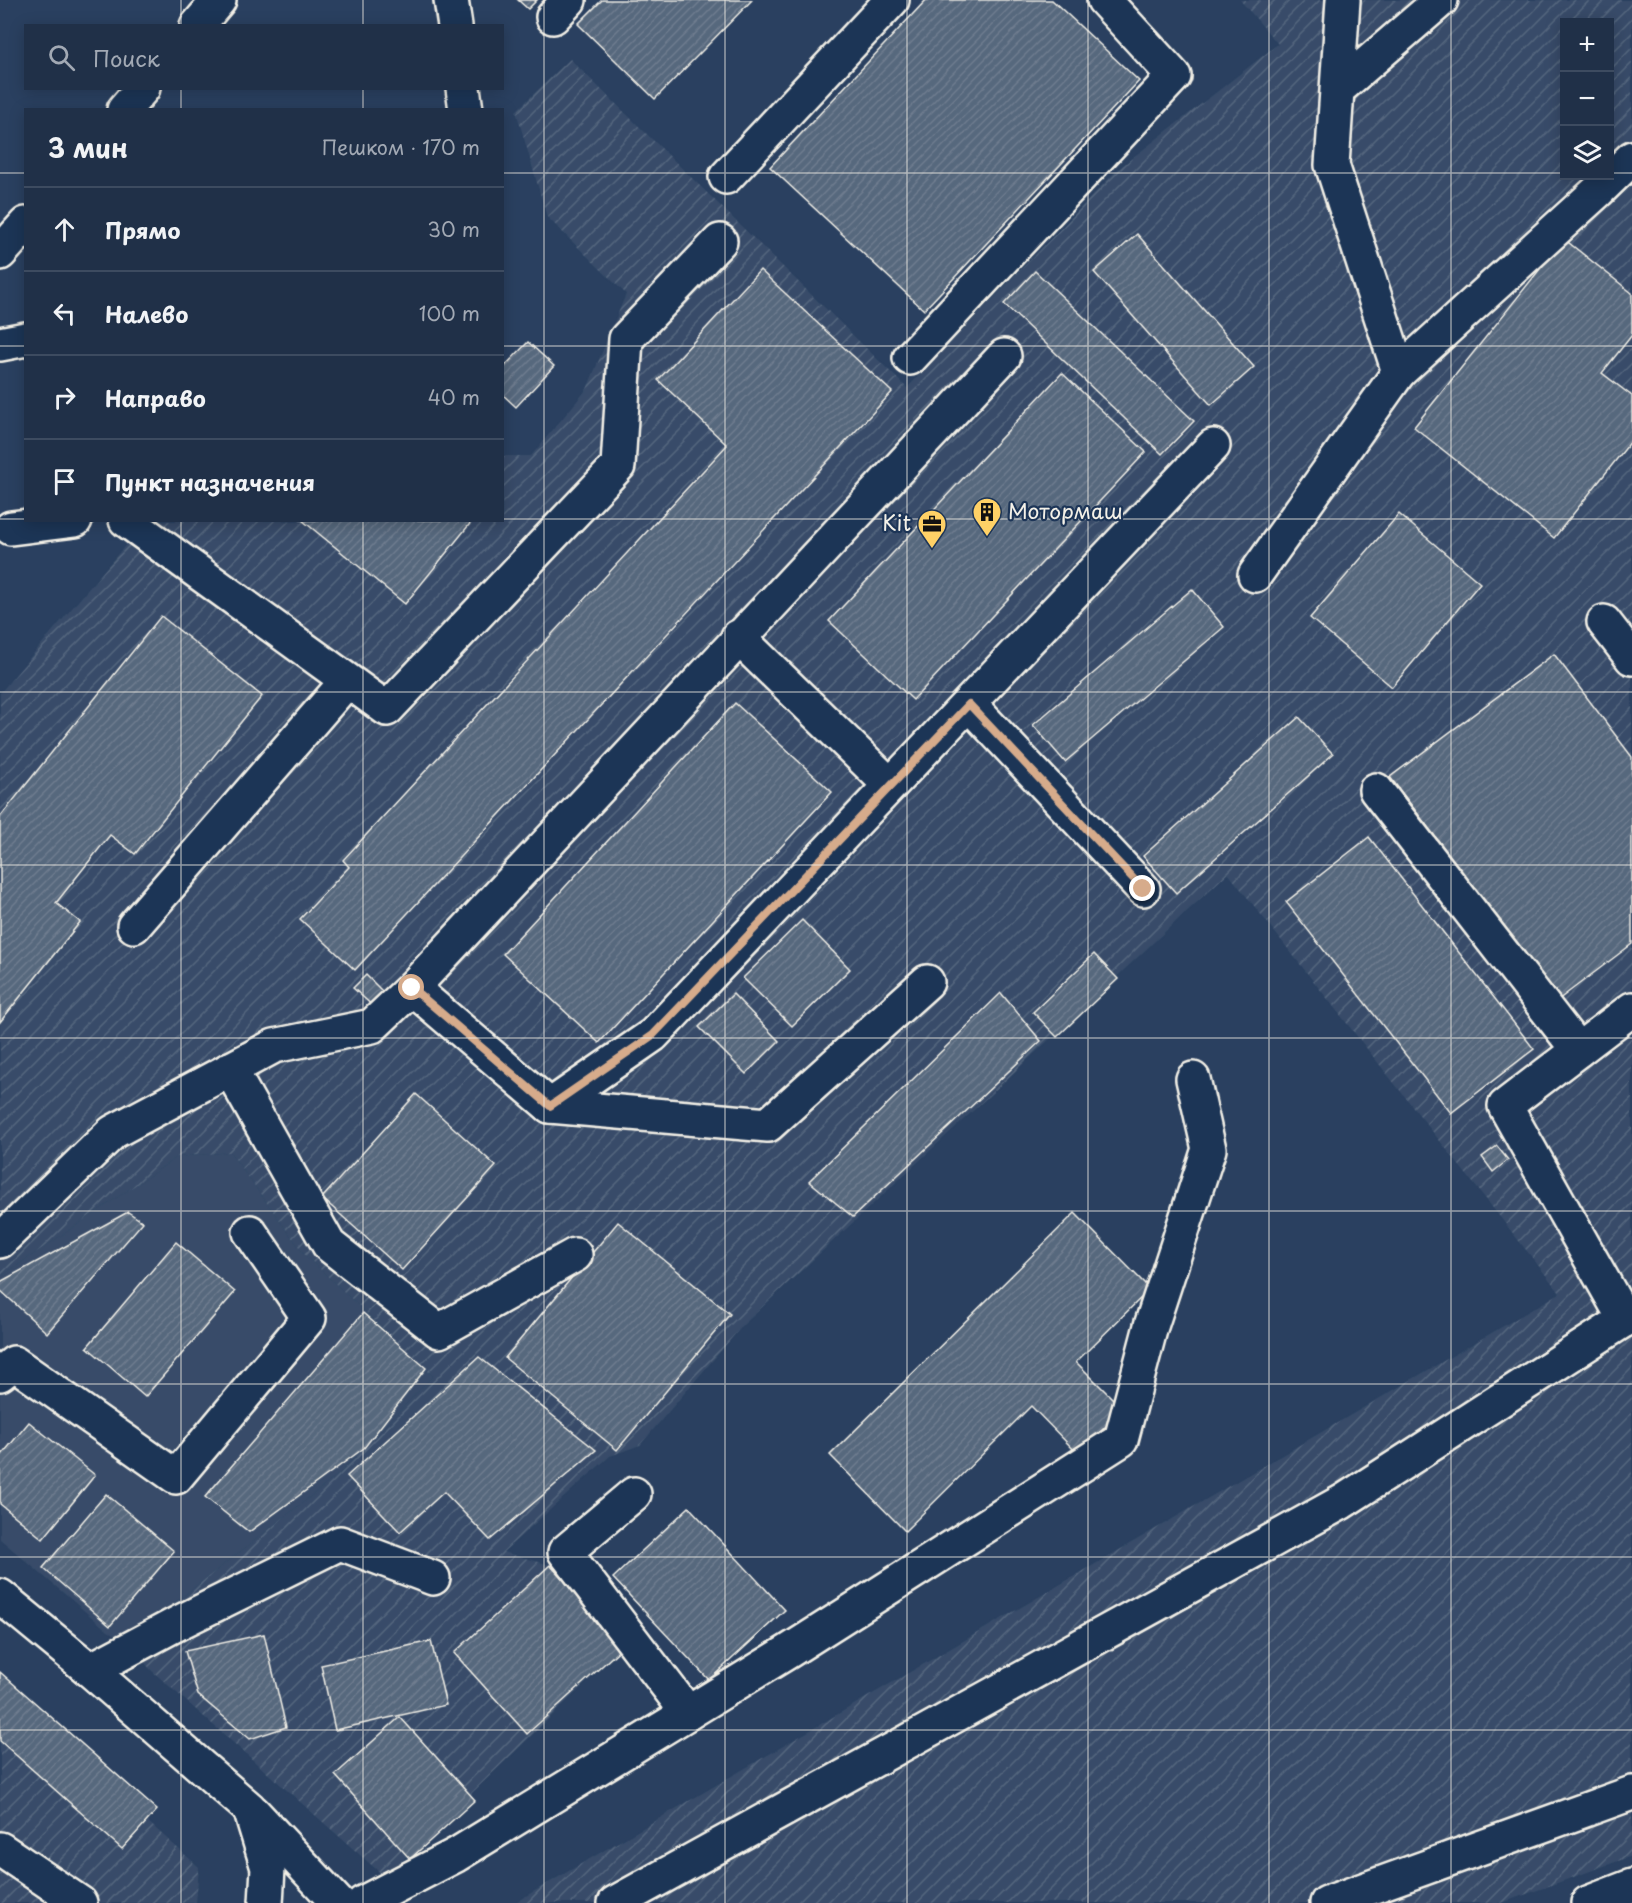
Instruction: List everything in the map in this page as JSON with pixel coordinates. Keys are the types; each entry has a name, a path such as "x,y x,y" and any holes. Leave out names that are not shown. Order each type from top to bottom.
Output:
{"main road":[{"path":"199,24 219,0"},
{"path":"451,0 454,24"},
{"path":"726,177 892,0"},
{"path":"910,358 1174,76 1104,0"},
{"path":"1343,0 1332,165 1399,372"},
{"path":"1338,89 1441,0"},
{"path":"126,108 140,90"},
{"path":"463,90 466,108"},
{"path":"1255,575 1399,372 1598,192 1632,158"},
{"path":"0,253 24,226"},
{"path":"129,522 387,709 618,466 626,339 720,240"},
{"path":"0,344 24,339"},
{"path":"0,1240 113,1132 274,1046 372,1026 412,988 1004,356"},
{"path":"550,1106 653,1035 1214,446"},
{"path":"4,530 61,522"},
{"path":"1604,622 1632,658"},
{"path":"738,638 890,785"},
{"path":"134,926 347,681"},
{"path":"969,704 1143,889"},
{"path":"1376,790 1578,1050"},
{"path":"412,988 550,1106 768,1125 927,982"},
{"path":"615,1903 1342,1502 1629,1317 1505,1106 1632,1009"},
{"path":"230,1069 329,1245 439,1331 575,1255"},
{"path":"363,1903 456,1855 939,1558 1121,1440 1151,1326 1209,1149 1193,1079"},
{"path":"0,1374 14,1363 176,1477 309,1318 250,1232"},
{"path":"634,1494 565,1552 688,1713"},
{"path":"90,1670 340,1542 433,1578"},
{"path":"0,1596 90,1670 250,1809 338,1903"},
{"path":"1327,1903 1632,1793"},
{"path":"250,1809 268,1868 266,1903"},
{"path":"0,1849 80,1903"},
{"path":"1588,1903 1632,1886"}],"shaded area":[{"path":"1240,0 1632,0 1632,1856 1502,1903 514,1903 1560,1293 1228,873 743,1325 640,1445 610,1456 503,1552 550,1565 624,1646 385,1877 151,1670 126,1641 338,1475 433,1376 304,1254 230,1152 177,1157 0,1277 0,693 145,522 504,522 504,456 531,456 587,389 626,294 547,217 516,111 570,59 907,388 1117,170 1278,44"},
{"path":"230,1152 304,1254 433,1376 338,1475 126,1641 108,1631 0,1539 0,1277 177,1157"},
{"path":"0,1672 157,1810 147,1821 199,1867 196,1903 0,1903"}],"building":[{"path":"518,0 537,0 528,9"},
{"path":"602,0 752,0 655,99 578,24"},
{"path":"926,0 1052,0 1139,81 924,310 770,167"},
{"path":"1137,234 1254,367 1211,405 1094,272"},
{"path":"1564,239 1632,293 1632,335 1602,373 1632,396 1632,440 1554,538 1414,427"},
{"path":"760,270 892,392 355,970 300,919 349,867 343,860 727,445 658,380"},
{"path":"1035,271 1194,421 1162,454 1004,304"},
{"path":"528,342 554,366 516,407 504,396 504,367"},
{"name":"Мотормаш","path":"1062,373 1146,452 913,700 829,621"},
{"path":"1399,514 1480,583 1392,687 1310,618"},
{"path":"304,522 471,522 405,604"},
{"path":"1192,589 1224,627 1065,762 1033,725"},
{"path":"161,616 262,696 135,854 110,835 56,903 80,922 0,1022 0,817"},
{"path":"1554,654 1632,757 1632,944 1558,1000 1390,777"},
{"path":"735,703 832,792 599,1043 503,954"},
{"path":"1299,717 1333,754 1176,893 1143,856"},
{"path":"1369,837 1534,1049 1451,1113 1286,902"},
{"path":"802,920 850,969 792,1026 743,978"},
{"path":"1094,954 1118,979 1057,1037 1033,1012"},
{"path":"366,975 388,997 376,1009 353,988"},
{"path":"1001,993 1041,1041 853,1217 809,1181"},
{"path":"733,994 779,1041 746,1074 699,1027"},
{"path":"416,1094 496,1166 402,1270 322,1198"},
{"path":"1497,1146 1508,1160 1493,1172 1482,1157"},
{"path":"128,1212 143,1222 47,1333 0,1290 0,1282"},
{"path":"1075,1213 1150,1289 1076,1362 1123,1409 1078,1454 1031,1406 905,1531 830,1455"},
{"path":"618,1222 730,1314 617,1450 505,1358"},
{"path":"176,1242 235,1292 145,1397 87,1347"},
{"path":"363,1313 426,1368 364,1448 249,1532 205,1497"},
{"path":"479,1357 596,1450 490,1540 444,1492 400,1532 347,1476"},
{"path":"29,1422 95,1475 43,1539 0,1504 0,1457"},
{"path":"106,1494 174,1551 110,1626 43,1568"},
{"path":"689,1507 785,1610 709,1680 613,1578"},
{"path":"550,1565 624,1646 527,1734 454,1653"},
{"path":"264,1634 286,1727 250,1739 198,1695 185,1651"},
{"path":"431,1641 446,1705 335,1730 321,1665"},
{"path":"0,1672 157,1810 122,1849 0,1741"},
{"path":"400,1717 475,1800 410,1859 335,1775"}],"place":[{"name":"Мотормаш","path":"987,538"},
{"name":"Kit","path":"932,550"}],"route":[{"path":"412,988 550,1106 653,1035 969,704 1143,889"}]}
